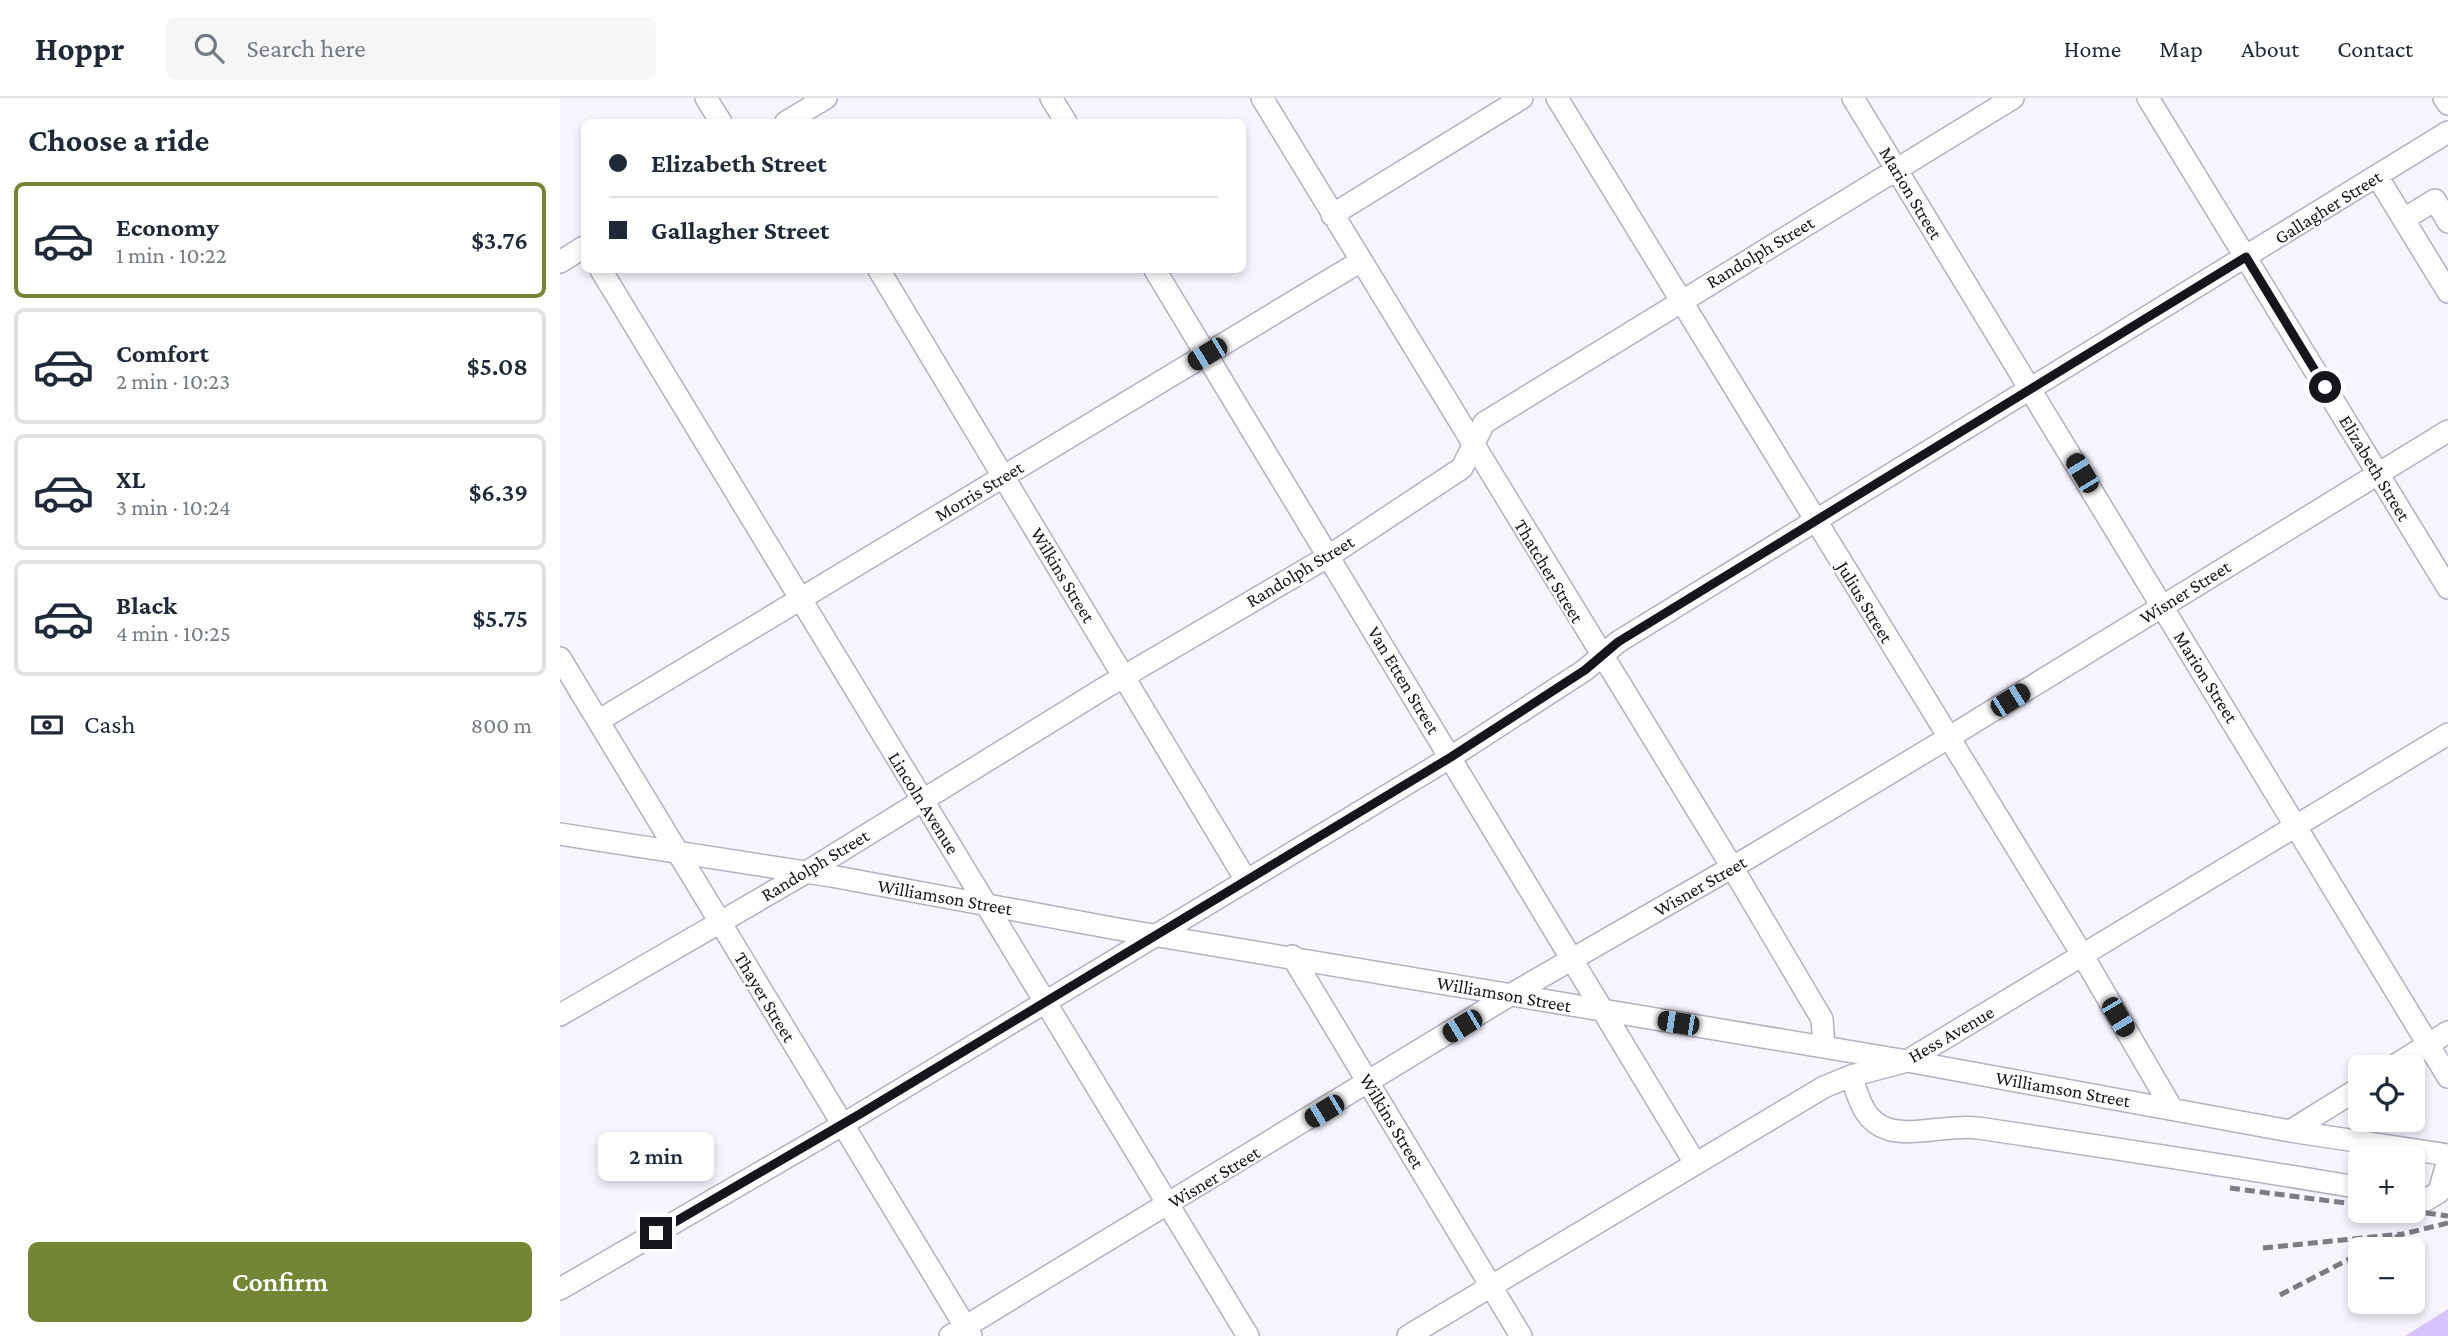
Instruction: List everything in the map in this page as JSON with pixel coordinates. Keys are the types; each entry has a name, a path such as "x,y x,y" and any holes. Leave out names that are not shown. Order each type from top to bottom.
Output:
{"street":[{"path":"706,98 719,119"},
{"path":"794,119 826,98"},
{"path":"1051,98 1064,119"},
{"name":"Thatcher Street","path":"1262,98 1732,867 1822,1019 1824,1047"},
{"path":"1332,215 1522,98"},
{"name":"Julius Street","path":"1557,98 2083,956 2171,1107"},
{"name":"Marion Street","path":"1853,98 2448,1077"},
{"name":"Randolph Street","path":"560,1015 805,873 1124,677 1329,556 1462,468 1483,423 2013,98"},
{"name":"Elizabeth Street","path":"2148,98 2448,587"},
{"path":"2444,98 2448,104"},
{"name":"Gallagher Street","path":"560,1289 842,1125 1451,757 1602,658 1618,642 2448,132"},
{"path":"2377,176 2448,292"},
{"path":"2404,219 2435,200 2448,222"},
{"path":"560,261 581,249"},
{"name":"Morris Street","path":"598,720 1361,261"},
{"name":"Lincoln Avenue","path":"603,273 1248,1336"},
{"name":"Wilkins Street","path":"881,273 1246,880"},
{"name":"Van Etten Street","path":"1158,273 1695,1163"},
{"name":"Wisner Street","path":"962,1333 1510,995 1948,738 2448,431"},
{"name":"Thayer Street","path":"560,658 842,1125 962,1333"},
{"name":"Hess Avenue","path":"1408,1336 1824,1087 1851,1076 1907,1061 2448,734"},
{"name":"Williamson Street","path":"560,834 805,873 1907,1061 2171,1107 2290,1131 2448,1155"},
{"name":"Wilkins Street","path":"1292,956 1521,1336"},
{"path":"2411,1055 2448,1032"},
{"path":"1851,1076 1866,1114 1872,1122 1891,1130 1964,1126 2189,1158 2348,1186"},
{"path":"2290,1131 2348,1095"},
{"path":"2425,1199 2439,1192 2448,1160"}],"shaded area":[{"path":"2448,1309 2448,1336 2405,1336"}],"railway":[{"path":"2230,1188 2348,1203"},
{"path":"2425,1213 2448,1216"},
{"path":"2396,1237 2448,1223"},
{"path":"2263,1248 2403,1234"},
{"path":"2280,1295 2348,1260"}],"route":[{"path":"656,1233 860,1114 1451,757 1585,670 1618,642 2246,257 2325,387"}]}
